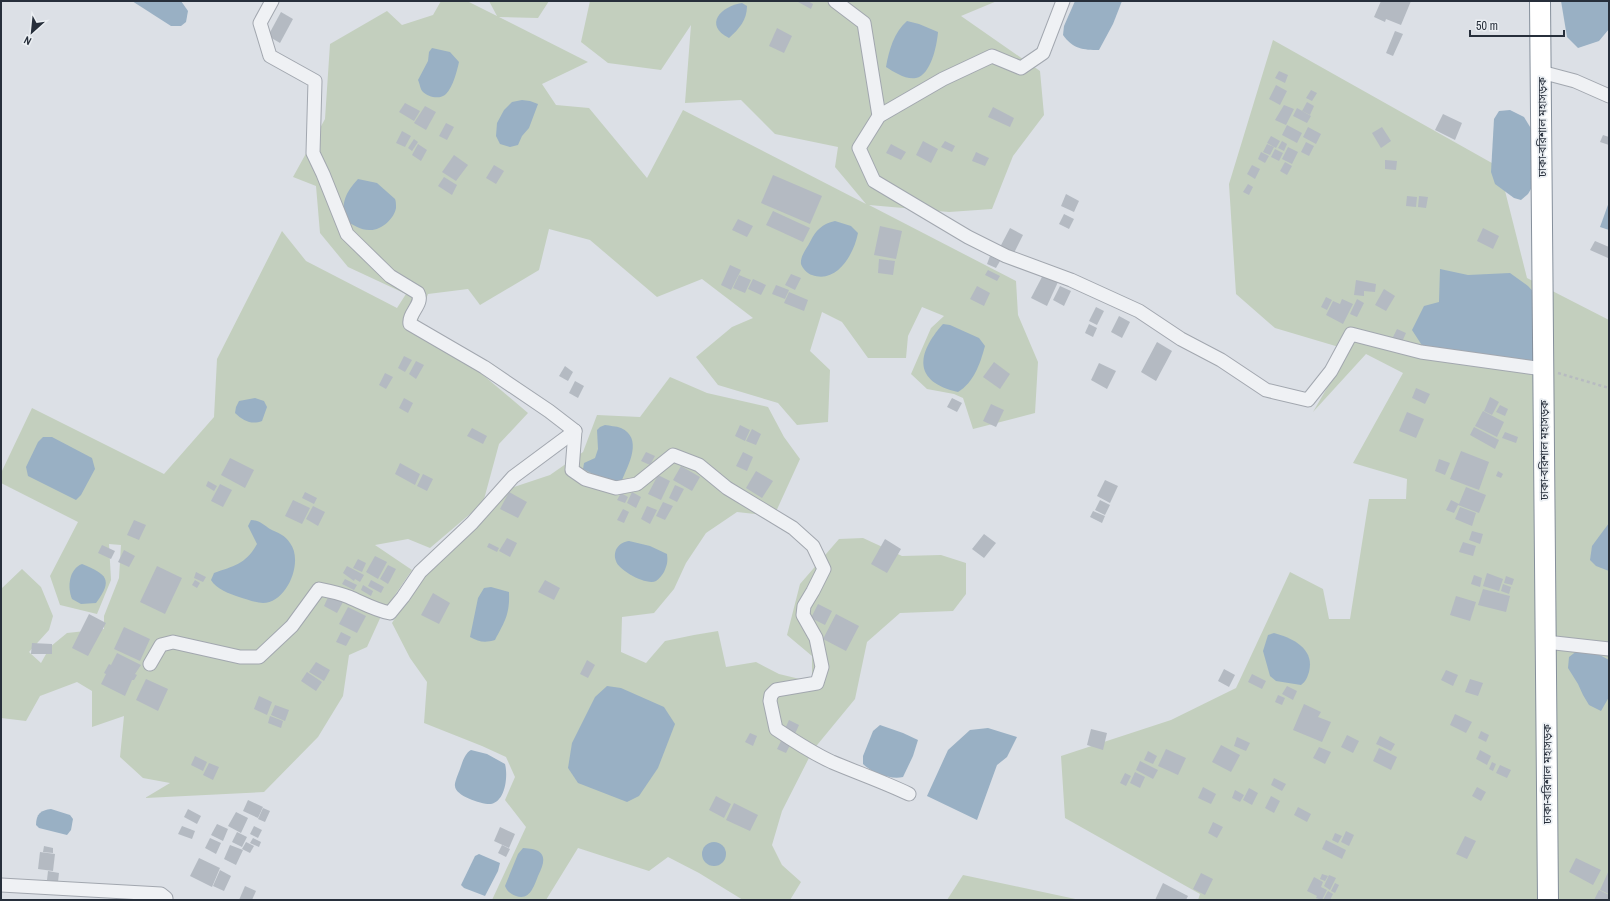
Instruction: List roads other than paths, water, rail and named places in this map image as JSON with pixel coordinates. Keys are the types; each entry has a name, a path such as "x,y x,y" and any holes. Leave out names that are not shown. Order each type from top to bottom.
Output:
{"highway":[{"name":"ঢাকা-বরিশাল মহাসড়ক","path":"1540,1 1548,900"}],"street":[{"path":"272,1 260,23 270,56 315,81 313,153 347,234 390,276 418,293 420,296 420,302 409,319 410,324 484,367 549,411 575,431"},
{"path":"835,1 864,23 880,116"},
{"path":"1064,1 1043,53 1021,68 992,56 943,79 880,116 858,148 874,180 968,237 1006,256 1072,280 1139,311 1181,339 1221,360 1266,390 1308,400 1331,371 1351,334 1421,352 1543,369"},
{"path":"1541,72 1575,81 1609,96"},
{"path":"150,664 161,646 173,642 240,657 259,657 292,626 319,589 350,597 377,611 390,613 404,598 420,572 472,523 513,477 575,431"},
{"path":"575,431 572,470 585,479 616,488 636,484 673,455 699,465 727,488 793,528 813,546 824,569 814,591 804,606 803,615 816,638 822,667 817,683 776,690 771,695 770,701 776,729 798,744 832,762 885,782 909,794"},
{"path":"1546,642 1609,649"},
{"path":"1,885 161,894 166,898 166,900"}],"water":[{"path":"132,1 181,1 188,11 186,22 181,26 171,26"},
{"path":"1075,1 1122,1 1113,24 1099,50 1079,48 1067,40 1063,35 1064,26"},
{"path":"1561,1 1609,1 1609,29 1599,41 1578,48 1567,37"},
{"path":"742,3 747,6 746,16 739,28 729,38 721,33 716,22 718,17 727,8"},
{"path":"907,21 938,32 935,51 929,66 921,76 916,78 904,77 886,67 895,36 902,25"},
{"path":"432,48 450,52 459,62 451,87 446,94 441,97 434,97 425,94 421,89 418,80 428,61 429,52"},
{"path":"522,100 538,104 529,128 522,136 518,145 510,147 500,144 496,136 497,123 504,110 512,102"},
{"path":"1510,110 1524,117 1538,140 1534,184 1528,194 1521,200 1514,198 1495,184 1491,172 1494,119 1499,111"},
{"path":"358,179 377,183 395,199 396,208 393,216 386,224 378,229 363,229 346,221 344,215 345,198"},
{"path":"1609,202 1609,230 1600,227"},
{"path":"835,221 851,226 858,233 853,250 843,265 829,275 821,277 810,274 805,271 801,264 803,255 817,231 826,224"},
{"path":"1440,269 1468,275 1510,273 1528,286 1540,299 1542,363 1423,347 1412,330 1424,306 1439,302"},
{"path":"943,324 950,325 979,338 985,346 976,372 964,388 958,392 943,387 933,381 926,374 924,366 924,356 928,346 934,335"},
{"path":"255,398 264,401 267,407 262,421 255,423 248,422 235,413 239,401"},
{"path":"605,425 619,427 628,432 633,445 631,459 622,480 613,484 583,469 584,463 595,458 598,449 597,430"},
{"path":"43,437 52,437 92,458 95,469 81,495 76,500 28,476 26,467 38,442"},
{"path":"251,520 259,522 284,536 294,551 294,570 286,589 272,601 263,603 251,601 228,593 216,586 211,580 214,573 239,563 253,551 257,544 248,526"},
{"path":"1609,523 1609,571 1596,566 1590,560 1592,546"},
{"path":"629,541 650,546 667,554 667,565 665,570 656,581 652,582 640,579 627,573 618,565 615,557 616,550 620,545"},
{"path":"82,564 102,574 105,578 105,588 96,603 81,604 72,599 70,594 70,579 72,574 78,566"},
{"path":"491,587 509,592 509,606 504,622 495,640 482,642 470,637 478,598 484,588"},
{"path":"1274,633 1295,641 1306,651 1310,664 1309,672 1301,685 1276,681 1270,676 1263,651 1268,635"},
{"path":"1578,650 1596,653 1609,660 1609,697 1601,711 1589,705 1568,668 1569,657"},
{"path":"607,686 621,688 664,707 675,724 658,768 639,796 627,802 578,783 568,768 572,743 595,697"},
{"path":"880,725 918,740 913,756 903,777 887,777 871,770 863,764 863,756 873,731"},
{"path":"988,728 1017,737 1007,757 997,765 977,820 927,796 948,750 970,730"},
{"path":"471,750 487,754 505,764 505,787 500,798 496,802 487,804 476,801 464,796 456,790 455,782 465,756"},
{"path":"51,809 70,815 73,819 71,830 67,835 39,828 36,825 38,815 44,810"},
{"path":"714,842 723,845 726,854 723,863 714,866 705,863 702,854 705,845"},
{"path":"523,848 536,850 540,853 543,859 543,864 531,892 528,895 521,897 510,893 505,886 518,854"},
{"path":"479,854 500,863 498,871 485,896 464,888 461,885 475,856"}]}
